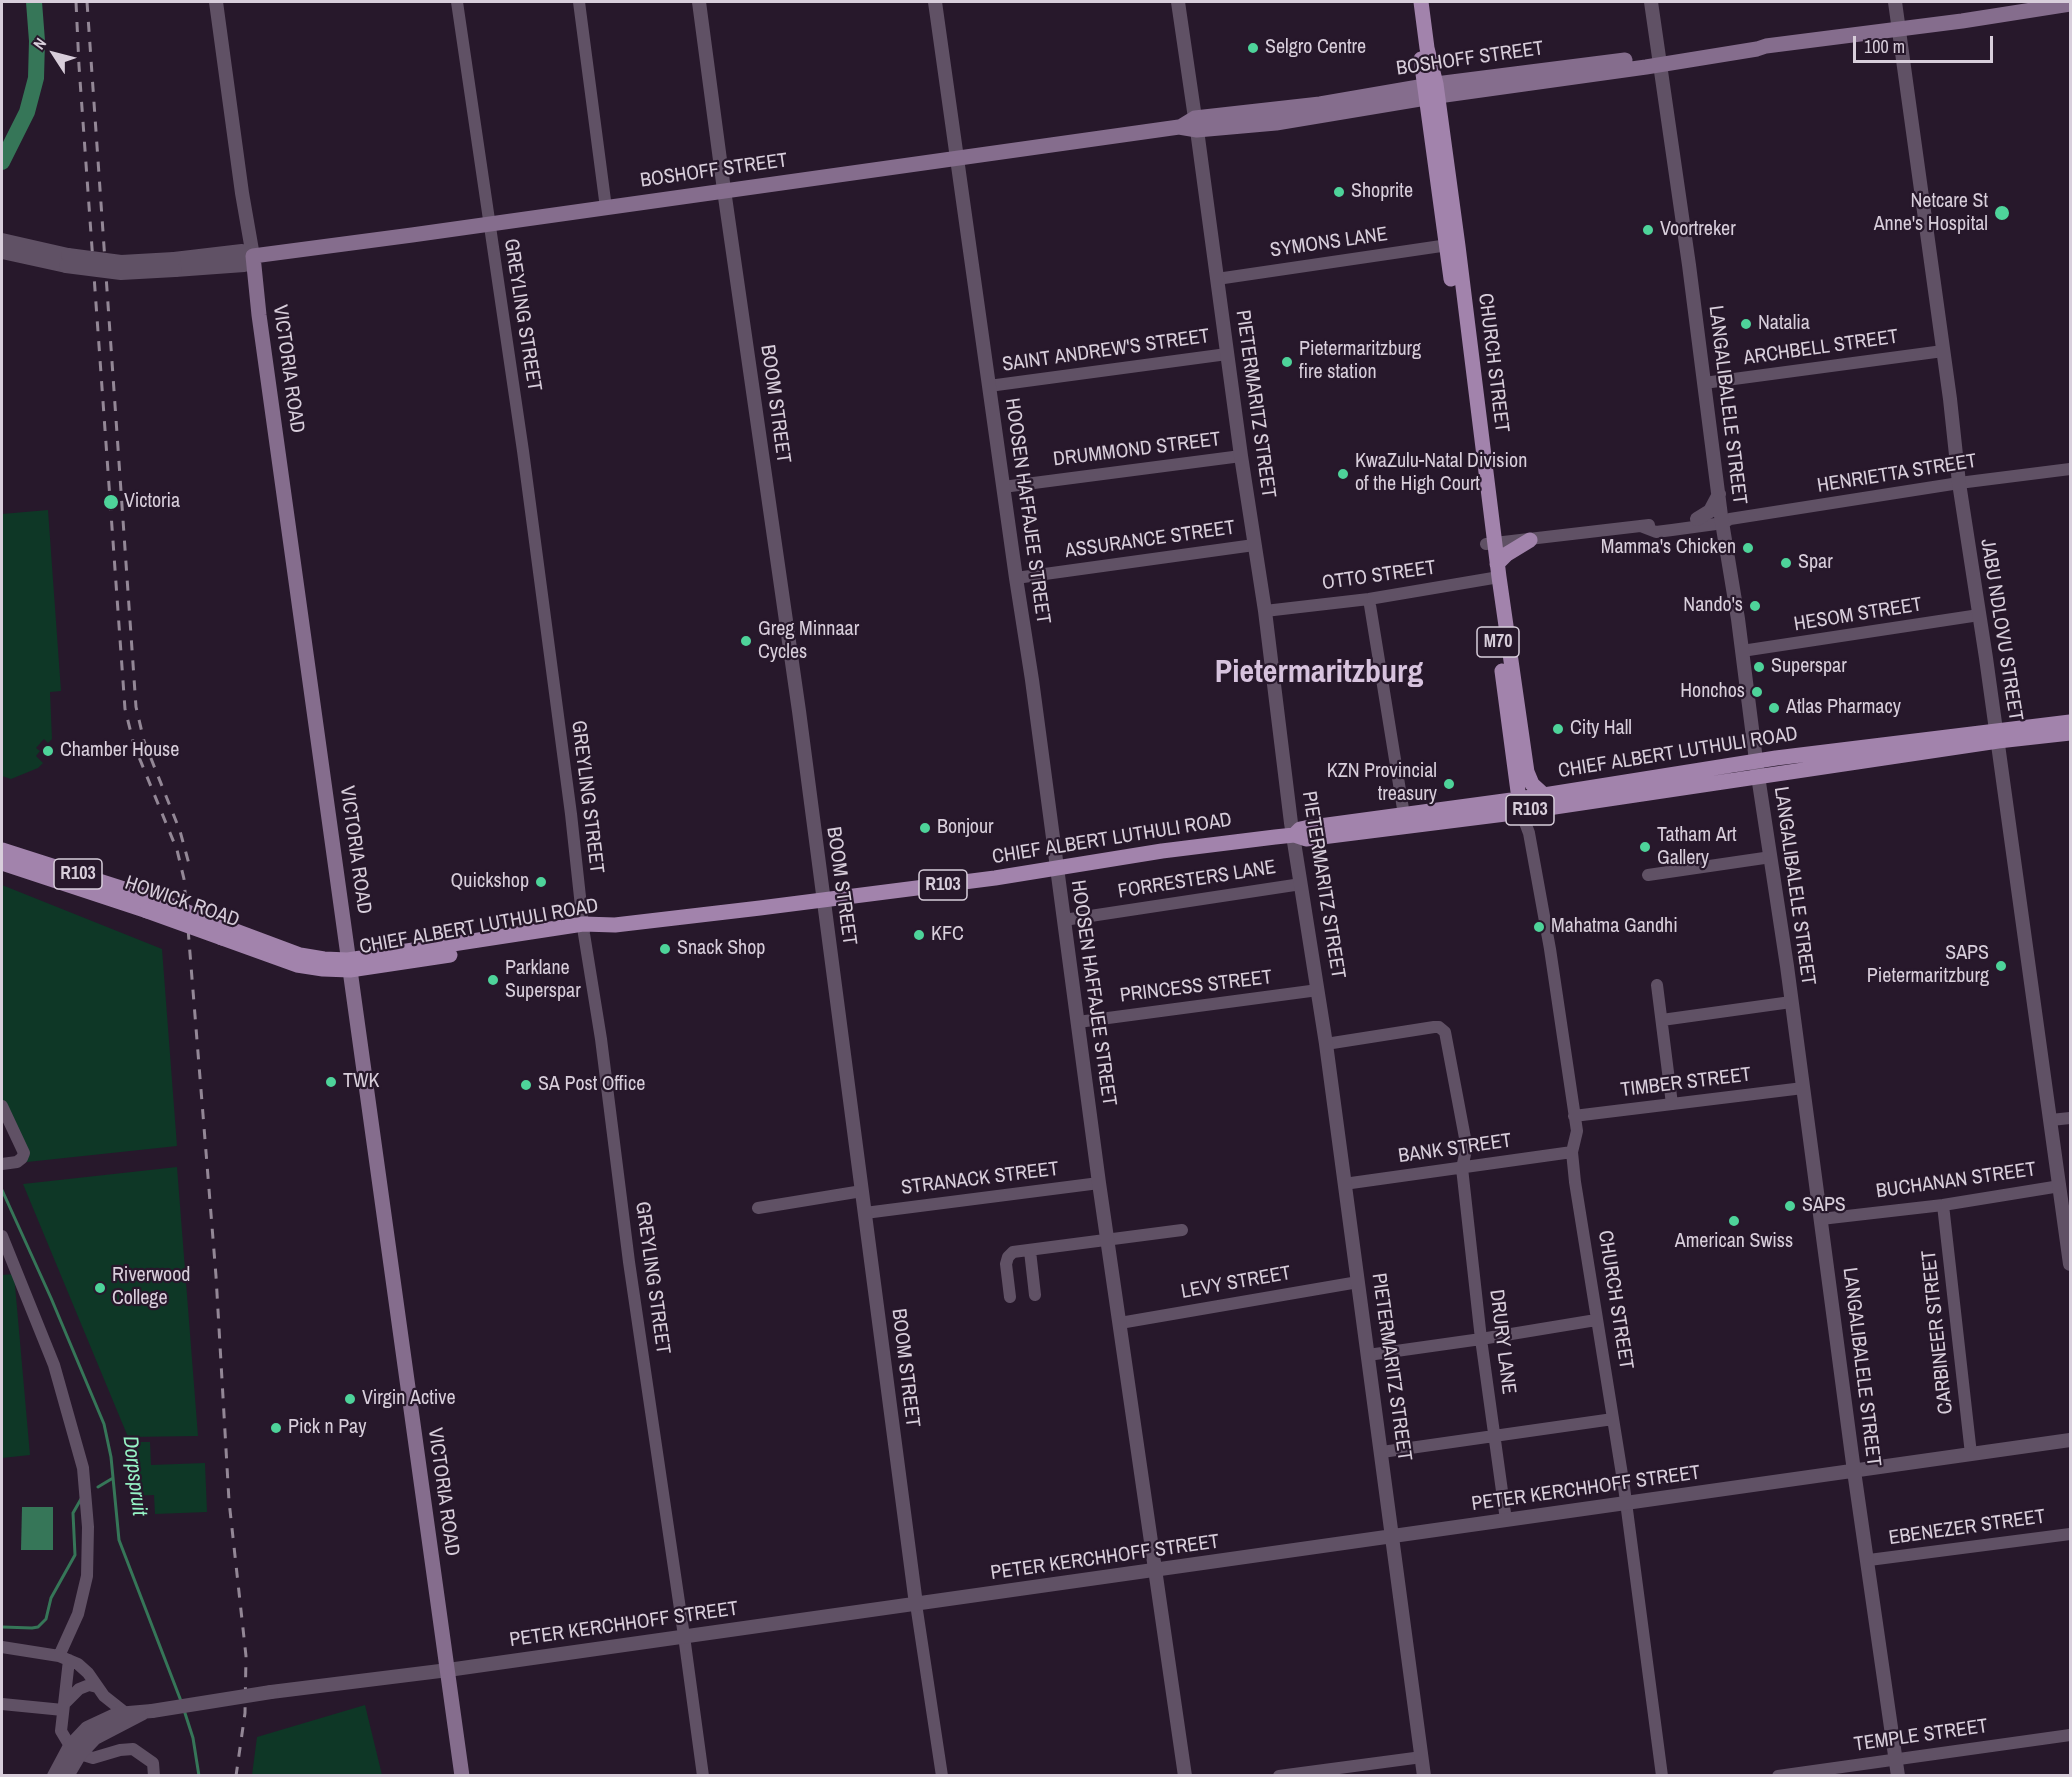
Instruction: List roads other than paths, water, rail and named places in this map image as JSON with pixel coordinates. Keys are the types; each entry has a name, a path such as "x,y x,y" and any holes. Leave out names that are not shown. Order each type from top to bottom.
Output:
{"main road":[{"name":"CHURCH STREET","path":"1413,2 1458,246 1490,544"},
{"name":"CHURCH STREET","path":"1421,2 1448,245 1490,544 1527,772 1532,784 1544,795"},
{"name":"BOSHOFF STREET","path":"246,257 1191,125 1311,119 1431,91 1757,49 2070,4"},
{"name":"VICTORIA ROAD","path":"246,257 259,315 462,1776"},
{"path":"1495,573 1507,554 1530,540"},
{"name":"CHURCH STREET","path":"1495,573 1525,807"},
{"name":"CHIEF ALBERT LUTHULI ROAD","path":"1294,835 1300,829 1305,828 1404,815 1525,807 1544,795 1757,769 1997,735 2070,722"},
{"name":"CHIEF ALBERT LUTHULI ROAD","path":"1997,735 2070,733"},
{"name":"CHIEF ALBERT LUTHULI ROAD","path":"349,965 584,929 824,900 1162,851 1294,835 1306,839 1525,807 1757,769"},
{"name":"HOWICK ROAD","path":"2,850 223,932 297,965 323,969 349,965"},
{"name":"HOWICK ROAD","path":"2,863 151,905"}],"street":[{"name":"VICTORIA ROAD","path":"216,2 242,193 246,257"},
{"name":"GREYLING STREET","path":"457,2 531,507 628,1262 703,1776"},
{"path":"579,2 606,208"},
{"name":"BOOM STREET","path":"699,2 798,702 916,1604 942,1776"},
{"name":"HOOSEN HAFFAJEE STREET","path":"935,2 1032,680 1099,1184 1185,1776"},
{"name":"PIETERMARITZ STREET","path":"1178,2 1191,125 1217,279 1240,456 1265,611 1294,835 1326,1044 1382,1452 1424,1776"},
{"name":"LANGALIBALELE STREET","path":"1651,2 1719,494 1725,519 1757,769 1772,857 1854,1471 1869,1560 1898,1776"},
{"name":"JABU NDLOVU STREET","path":"1895,2 1959,483 1997,735 2070,1264"},
{"name":"SYMONS LANE","path":"1217,279 1448,245"},
{"path":"3,246 121,273 246,257"},
{"name":"ARCHBELL STREET","path":"1704,383 1943,351"},
{"name":"SAINT ANDREW'S STREET","path":"989,386 1227,354"},
{"name":"DRUMMOND STREET","path":"1003,487 1240,456"},
{"name":"HENRIETTA STREET","path":"1643,528 1656,532 1725,519 1959,483 2070,469"},
{"path":"1697,519 1710,511 1719,494"},
{"name":"HENRIETTA STREET","path":"1490,544 1643,528 1653,524 1697,519 1725,519"},
{"name":"ASSURANCE STREET","path":"1016,578 1254,545"},
{"name":"OTTO STREET","path":"1265,611 1369,599 1495,573"},
{"path":"1369,599 1404,815"},
{"name":"HESOM STREET","path":"1742,651 1979,615"},
{"name":"CHURCH STREET","path":"1525,807 1550,949 1577,1131 1572,1152 1596,1320 1626,1503 1662,1776"},
{"path":"1648,875 1772,857"},
{"name":"FORRESTERS LANE","path":"1064,920 1301,884"},
{"path":"1657,985 1672,1104"},
{"name":"PRINCESS STREET","path":"1078,1022 1318,990"},
{"path":"1662,1020 1791,1002"},
{"name":"DRURY LANE","path":"1326,1044 1434,1027 1443,1029 1446,1036 1465,1138 1466,1150 1462,1168 1481,1339 1506,1520"},
{"name":"TIMBER STREET","path":"1574,1116 1803,1088"},
{"path":"2,1106 24,1153 20,1160 2,1164"},
{"path":"2051,1120 2070,1118"},
{"name":"BANK STREET","path":"1344,1184 1572,1152"},
{"name":"STRANACK STREET","path":"865,1213 1099,1184"},
{"name":"BUCHANAN STREET","path":"1821,1219 1943,1205 2060,1186"},
{"path":"758,1208 862,1191"},
{"name":"CARBINEER STREET","path":"1943,1205 1971,1454"},
{"path":"1010,1297 1006,1263 1013,1252 1182,1230"},
{"path":"2,1236 54,1365 83,1468 88,1527 87,1576 64,1658 62,1731 75,1750 93,1758 120,1750 134,1749 153,1763 154,1776"},
{"path":"1030,1251 1035,1295"},
{"name":"LEVY STREET","path":"1120,1323 1358,1282"},
{"path":"1368,1354 1481,1339 1596,1320"},
{"path":"1382,1452 1612,1419"},
{"name":"PETER KERCHHOFF STREET","path":"75,1750 112,1715 139,1714 272,1692 448,1670 2070,1440"},
{"name":"EBENEZER STREET","path":"1869,1560 2070,1534"},
{"path":"2,1647 64,1658 88,1673 110,1702 139,1714"},
{"path":"63,1707 79,1689 89,1685 97,1687"},
{"path":"2,1704 63,1707"},
{"name":"TEMPLE STREET","path":"1778,1776 2070,1735"},
{"path":"54,1776 75,1750"},
{"path":"66,1776 75,1750"},
{"path":"1279,1776 1422,1757"}],"waterway":[{"name":"Dorpspruit","path":"2,162 27,112 36,78 37,41 34,2"},
{"name":"Dorpspruit","path":"2,1190 104,1424 111,1457 119,1540 181,1701"},
{"path":"98,1487 113,1478"},
{"path":"2,1627 38,1627 46,1619 51,1598 75,1555 73,1513 81,1499"},
{"name":"Dorpspruit","path":"184,1710 193,1738 199,1776"}],"railway":[{"path":"76,2 125,709 134,745 177,850 184,879 216,1276 229,1501 246,1656 245,1713 236,1776"},
{"path":"87,2 136,707 144,741 180,831 189,864"}],"place":[{"name":"Selgro Centre","path":"1253,48"},
{"name":"Shoprite","path":"1339,192"},
{"name":"Netcare St Anne's Hospital","path":"2002,213"},
{"name":"Voortreker","path":"1648,230"},
{"name":"Natalia","path":"1746,324"},
{"name":"Pietermaritzburg fire station","path":"1287,362"},
{"name":"KwaZulu-Natal Division of the High Court","path":"1343,474"},
{"name":"Victoria","path":"111,502"},
{"name":"Mamma's Chicken","path":"1748,548"},
{"name":"Spar","path":"1786,563"},
{"name":"Nando's","path":"1755,606"},
{"name":"Greg Minnaar Cycles","path":"746,641"},
{"name":"Superspar","path":"1759,667"},
{"name":"Honchos","path":"1757,692"},
{"name":"Atlas Pharmacy","path":"1774,708"},
{"name":"City Hall","path":"1558,729"},
{"name":"Chamber House","path":"48,751"},
{"name":"KZN Provincial treasury","path":"1449,784"},
{"name":"Bonjour","path":"925,828"},
{"name":"Tatham Art Gallery","path":"1645,847"},
{"name":"Quickshop","path":"541,882"},
{"name":"Mahatma Gandhi","path":"1539,927"},
{"name":"KFC","path":"919,935"},
{"name":"Snack Shop","path":"665,949"},
{"name":"SAPS Pietermaritzburg","path":"2001,966"},
{"name":"Parklane Superspar","path":"493,980"},
{"name":"TWK","path":"331,1082"},
{"name":"SA Post Office","path":"526,1085"},
{"name":"SAPS","path":"1790,1206"},
{"name":"American Swiss","path":"1734,1221"},
{"name":"Riverwood College","path":"100,1288"},
{"name":"Virgin Active","path":"350,1399"},
{"name":"Pick n Pay","path":"276,1428"}],"district":[{"name":"Pietermaritzburg","path":"1319,673"}]}
